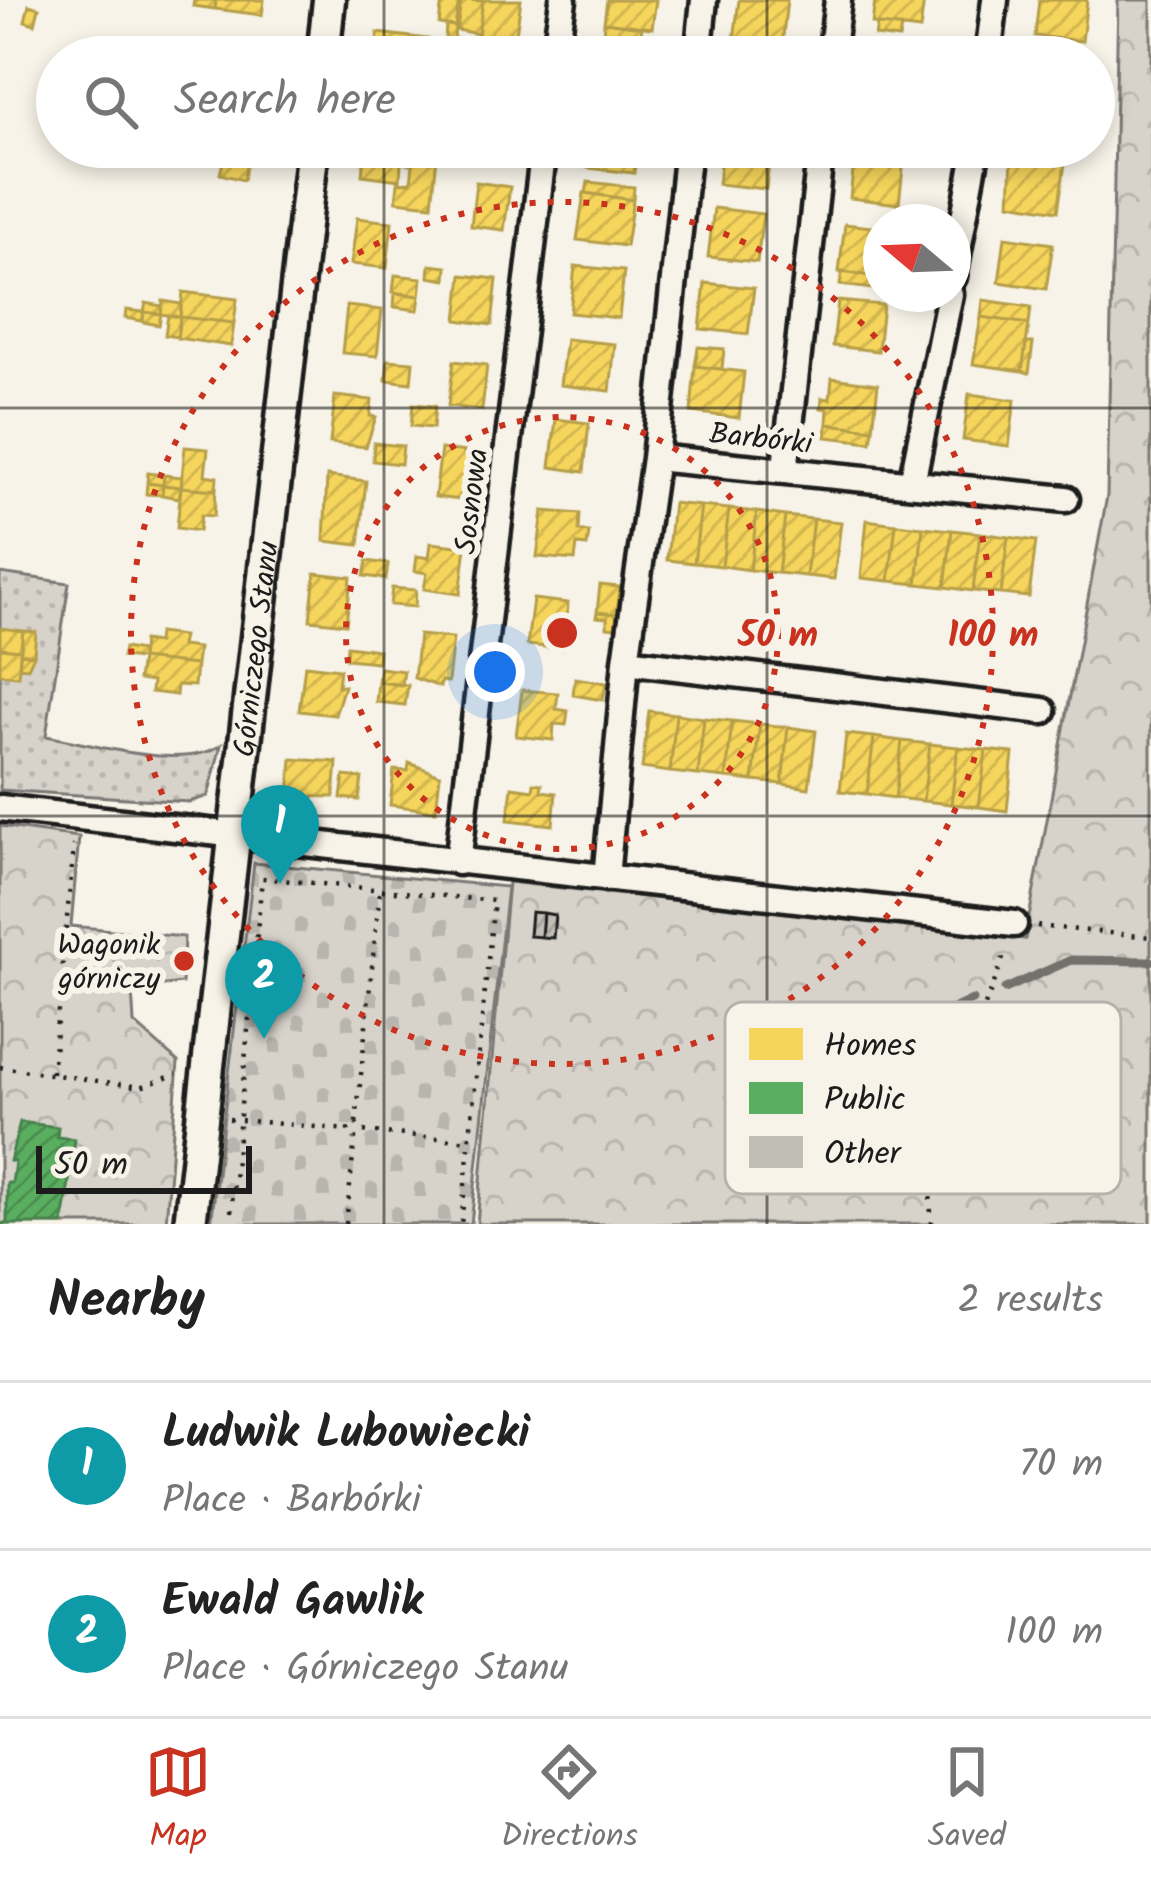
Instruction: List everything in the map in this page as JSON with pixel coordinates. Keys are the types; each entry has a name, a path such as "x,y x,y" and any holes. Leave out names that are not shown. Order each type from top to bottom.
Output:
{"street":[{"path":"325,36 328,0"},
{"path":"559,36 563,0"},
{"path":"700,36 704,0"},
{"path":"834,36 838,0"},
{"path":"990,36 994,0"},
{"name":"Górniczego Stanu","path":"190,1224 311,168"},
{"name":"Sosnowa","path":"458,862 541,168"},
{"path":"606,878 626,661 655,458 686,168"},
{"path":"785,471 819,168"},
{"path":"966,204 973,168"},
{"path":"912,483 946,312"},
{"name":"Barbórki","path":"655,458 1066,499"},
{"path":"626,661 1042,711"},
{"path":"0,808 1013,924"}],"path":[{"path":"52,1075 74,842 70,815"},
{"path":"230,1224 262,878 494,901 461,1224"},
{"path":"380,889 356,1123 362,1131 470,1141"},
{"path":"983,1002 1013,924 1151,938"},
{"path":"0,1067 141,1087 190,1069 208,1070"},
{"path":"217,1118 348,1130 355,1138"},
{"path":"348,1130 356,1123"},
{"path":"346,1224 355,1138 362,1131"},
{"path":"929,1194 932,1224"}],"green space":[{"path":"1118,0 1151,0 1151,1224 477,1224 508,882 1025,939 1107,496"},
{"path":"0,573 69,583 46,736 160,756 204,753 221,745 208,796 189,802 0,790"},
{"path":"0,826 79,837 71,926 184,937 182,983 132,989 134,1023 178,1062 166,1224 0,1224"},
{"path":"254,863 507,887 471,1224 211,1224"}],"building: Homes":[{"path":"194,0 216,0 215,9 193,6"},
{"path":"216,0 264,0 262,15 215,9"},
{"path":"442,0 459,0 455,26 439,24"},
{"path":"461,0 483,1 478,34 457,30"},
{"path":"477,0 521,0 516,36 478,36 483,1"},
{"path":"607,0 656,0 652,28 604,22"},
{"path":"739,0 787,0 783,36 734,36"},
{"path":"875,0 924,0 920,30 872,24"},
{"path":"1039,0 1087,0 1083,36 1035,36"},
{"path":"29,5 39,8 35,24 25,21"},
{"path":"604,22 642,27 641,36 603,36"},
{"path":"446,25 455,26 454,36 445,36"},
{"path":"877,25 901,27 900,36 875,36"},
{"path":"222,168 246,168 243,180 220,174"},
{"path":"363,168 401,168 400,180 362,175"},
{"path":"413,168 436,168 432,205 396,201 398,183 411,182"},
{"path":"587,168 635,168 634,173"},
{"path":"720,168 768,168 766,189 718,184"},
{"path":"853,168 903,168 899,204 850,198"},
{"path":"1011,168 1064,168 1058,211 1010,203"},
{"path":"476,182 510,187 504,230 471,226"},
{"path":"588,182 634,187 633,200 586,193"},
{"path":"584,193 633,200 626,246 577,240"},
{"path":"714,208 763,214 757,262 708,257"},
{"path":"357,218 392,222 387,268 351,264"},
{"path":"845,224 863,226 863,275 839,272"},
{"path":"1005,237 1053,244 1046,289 999,282"},
{"path":"430,265 447,267 446,280 429,277"},
{"path":"575,266 624,271 619,318 570,313"},
{"path":"842,272 863,275 863,288 840,285"},
{"path":"395,275 422,278 420,296 393,292"},
{"path":"462,275 497,279 492,325 457,320"},
{"path":"705,283 754,288 748,334 700,329"},
{"path":"183,292 237,299 234,323 180,317"},
{"path":"395,293 420,296 418,310 394,307"},
{"path":"983,300 1031,307 1029,324 981,317"},
{"path":"163,301 181,304 180,317 161,314"},
{"path":"838,301 863,303 863,312 882,312 878,351 833,346"},
{"path":"146,303 162,306 161,314 144,312"},
{"path":"347,306 382,310 377,356 342,353"},
{"path":"126,310 144,312 142,321 125,318"},
{"path":"144,312 161,314 159,325 143,322"},
{"path":"168,315 180,317 177,337 165,335"},
{"path":"180,317 234,323 231,346 177,338"},
{"path":"981,317 1029,324 1022,371 973,364"},
{"path":"566,339 615,344 610,391 560,385"},
{"path":"1026,343 1033,343 1029,373 1022,371"},
{"path":"698,347 724,349 722,369 695,366"},
{"path":"388,360 413,362 411,383 386,380"},
{"path":"454,361 487,365 482,410 448,406"},
{"path":"695,366 744,372 739,418 691,412"},
{"path":"832,378 878,384 873,429 827,424 828,409 821,408 822,398 830,399"},
{"path":"969,394 1015,400 1009,446 963,440"},
{"path":"335,396 372,400 370,416 376,417 366,447 330,443"},
{"path":"413,404 435,406 433,428 411,426"},
{"path":"556,419 589,423 584,472 550,467"},
{"path":"827,424 873,429 871,442 826,437"},
{"path":"374,443 403,446 401,464 373,461"},
{"path":"185,447 208,449 205,475 217,477 216,490 181,487"},
{"path":"441,449 476,453 470,501 435,497"},
{"path":"148,473 164,475 163,485 147,483"},
{"path":"164,475 182,477 181,487 163,485"},
{"path":"327,476 366,481 359,545 324,541"},
{"path":"147,483 163,485 162,495 146,494"},
{"path":"163,485 181,487 179,498 162,495"},
{"path":"181,487 216,490 214,516 201,515 199,531 177,528"},
{"path":"673,503 701,506 694,563 667,560"},
{"path":"701,506 729,509 722,566 694,563"},
{"path":"729,509 757,512 750,570 722,566"},
{"path":"543,511 580,514 579,531 589,532 587,546 577,545 575,560 537,557"},
{"path":"757,512 785,516 778,573 750,570"},
{"path":"785,516 813,519 806,576 778,573"},
{"path":"813,519 841,522 834,579 806,576"},
{"path":"867,520 896,524 889,581 861,578"},
{"path":"896,524 923,527 917,584 889,581"},
{"path":"923,527 952,530 945,587 917,584"},
{"path":"952,530 980,533 973,591 945,587"},
{"path":"980,533 1008,537 1001,594 973,591"},
{"path":"1008,537 1036,541 1029,597 1001,594"},
{"path":"431,543 466,547 460,594 424,589 427,573 415,571 417,556 429,558"},
{"path":"367,561 388,564 386,579 364,576"},
{"path":"315,573 351,577 346,624 310,620"},
{"path":"600,585 620,587 617,614 597,612"},
{"path":"392,588 416,590 415,607 390,605"},
{"path":"533,599 568,603 567,620 578,621 576,635 565,634 563,649 527,645"},
{"path":"597,612 617,614 615,628 607,627 607,618 596,617"},
{"path":"0,628 23,631 21,650 0,648"},
{"path":"23,631 36,632 34,655 20,653"},
{"path":"158,633 183,636 181,646 198,648 196,665 141,659 143,641 157,643"},
{"path":"419,635 453,638 448,682 441,681 440,687 414,678"},
{"path":"347,646 379,650 378,662 346,659"},
{"path":"0,648 21,650 18,676 0,674"},
{"path":"124,648 141,651 141,659 122,657"},
{"path":"20,653 34,655 28,668 19,667"},
{"path":"141,659 196,665 194,686 177,685 176,695 151,692 152,682 138,680"},
{"path":"305,665 340,669 338,686 344,686 335,715 299,711"},
{"path":"380,668 404,671 402,685 378,682"},
{"path":"575,678 606,683 603,700 573,695"},
{"path":"378,682 408,685 405,705 376,702"},
{"path":"522,690 558,693 556,709 568,711 566,725 554,724 553,740 516,736"},
{"path":"649,711 676,714 670,772 642,768"},
{"path":"676,714 704,718 698,775 670,772"},
{"path":"704,718 732,721 726,778 698,775"},
{"path":"732,721 760,724 753,781 726,778"},
{"path":"760,724 788,727 782,784 753,781"},
{"path":"788,727 816,731 809,788 782,784"},
{"path":"846,734 874,737 867,794 840,791"},
{"path":"874,737 902,741 895,798 867,794"},
{"path":"902,741 930,744 923,801 895,798"},
{"path":"930,744 958,747 951,804 923,801"},
{"path":"958,747 986,750 979,807 951,804"},
{"path":"986,750 1013,753 1007,811 979,807"},
{"path":"292,759 337,762 334,797 289,796"},
{"path":"409,763 440,775 436,811 390,805 394,770 408,771"},
{"path":"344,776 362,778 359,800 341,798"},
{"path":"534,783 542,784 541,791 556,793 553,825 508,820 512,787 533,790"}],"building: Public":[{"path":"20,1122 58,1127 57,1137 75,1139 63,1224 2,1224 7,1222 7,1183 12,1183 15,1162 10,1161"}],"building: Other":[{"path":"531,912 543,913 541,937 529,936"},
{"path":"543,913 555,915 553,938 541,937"}],"waterway":[{"path":"1005,989 1071,960 1151,961"},
{"path":"968,1002 972,1000"}],"place":[{"name":"Ludwik Lubowiecki","path":"280,884"},
{"name":"Wagonik górniczy","path":"184,961"},
{"name":"Ewald Gawlik","path":"264,1039"}]}
